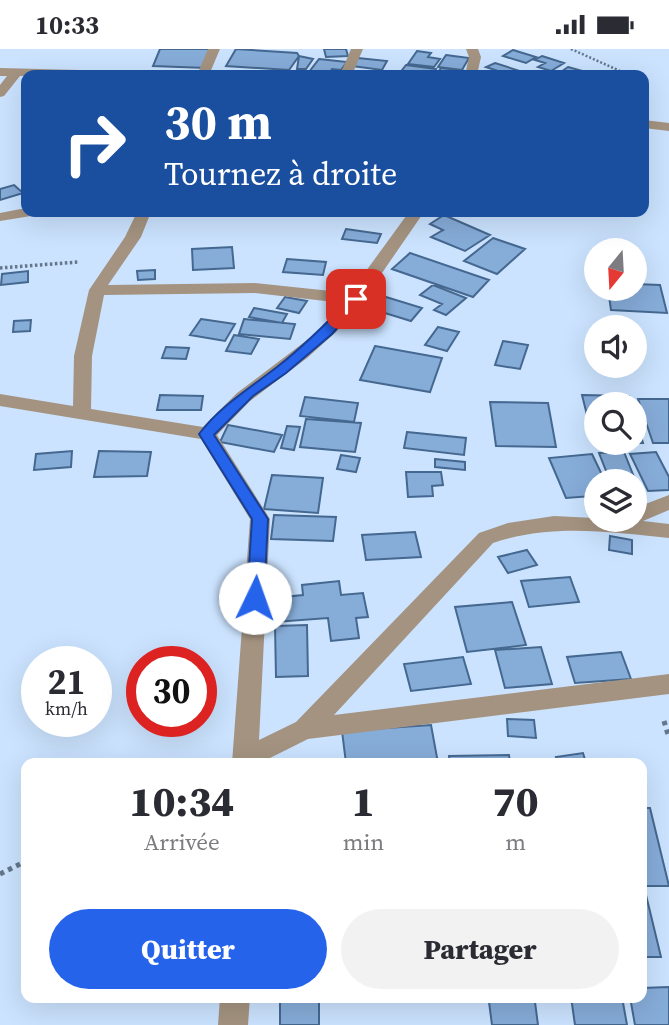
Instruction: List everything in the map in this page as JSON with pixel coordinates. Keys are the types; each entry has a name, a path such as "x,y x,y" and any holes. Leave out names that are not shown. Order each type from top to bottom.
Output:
{"street":[{"path":"205,70 214,49"},
{"path":"347,70 357,49"},
{"path":"472,49 475,57 472,70"},
{"path":"0,72 21,73"},
{"path":"0,93 16,73"},
{"path":"649,125 669,127"},
{"path":"0,217 21,214"},
{"path":"82,413 83,356 97,290 133,237 143,217"},
{"path":"207,434 248,393 281,370 327,331 356,299 394,238 413,217"},
{"path":"97,290 255,288 356,299"},
{"path":"0,400 207,434 260,519 246,758"},
{"path":"647,511 669,502"},
{"path":"250,758 305,729 486,538 501,532 584,521"},
{"path":"647,527 669,531"},
{"path":"305,729 669,684"},
{"path":"233,1025 235,1003"}],"path":[{"path":"571,49 618,70"},
{"path":"0,268 117,261"},
{"path":"0,874 21,864"}],"building":[{"path":"160,49 212,49 206,68 153,66"},
{"path":"236,49 297,53 299,56 289,70 226,66"},
{"path":"324,49 346,49 348,56 326,57"},
{"path":"513,50 536,57 526,63 503,56"},
{"path":"417,51 431,53 428,57 440,59 434,67 408,64"},
{"path":"446,55 469,58 462,70 438,67"},
{"path":"299,56 313,59 306,69 297,69"},
{"path":"542,56 564,63 548,70 538,67 545,63 535,60"},
{"path":"358,58 387,61 382,70 352,66"},
{"path":"319,59 347,62 341,70 311,70"},
{"path":"495,63 517,70 495,70 486,67"},
{"path":"406,65 436,69 435,70 402,70"},
{"path":"14,185 21,194 0,200 0,189"},
{"path":"441,217 449,217 490,235 465,251 431,237 443,230 430,224"},
{"path":"346,229 381,234 377,243 342,239"},
{"path":"493,238 525,249 497,274 464,261"},
{"path":"232,247 234,268 193,270 192,249"},
{"path":"410,253 489,280 473,297 392,269"},
{"path":"287,259 326,262 323,275 283,272"},
{"path":"155,270 155,279 138,280 137,271"},
{"path":"28,271 28,282 1,285 2,274"},
{"path":"433,285 466,298 446,315 434,310 442,304 420,295"},
{"path":"648,285 660,285 667,313 611,310 610,301 648,301"},
{"path":"285,297 307,301 299,313 277,308"},
{"path":"386,297 422,308 411,321 375,310"},
{"path":"254,308 287,314 282,323 249,317"},
{"path":"201,319 235,324 225,341 190,335"},
{"path":"244,319 295,324 290,339 239,334"},
{"path":"31,320 30,331 13,332 14,321"},
{"path":"438,327 459,332 447,351 425,345"},
{"path":"234,335 259,339 251,354 226,351"},
{"path":"503,341 528,345 520,369 495,365"},
{"path":"375,346 442,358 430,392 360,380"},
{"path":"166,347 189,348 186,359 162,358"},
{"path":"160,395 203,396 201,410 157,410"},
{"path":"305,397 358,403 354,422 300,416"},
{"path":"647,399 669,399 669,443 653,443 647,425"},
{"path":"490,402 548,403 556,447 496,446"},
{"path":"306,419 361,423 355,452 300,447"},
{"path":"228,425 282,435 274,452 220,442"},
{"path":"287,426 300,427 294,450 281,448"},
{"path":"407,432 466,438 464,455 404,448"},
{"path":"72,451 71,467 34,470 36,454"},
{"path":"99,451 151,452 147,476 94,477"},
{"path":"656,452 669,477 669,490 648,491 647,469 637,469 630,455 647,455 647,453"},
{"path":"341,455 360,458 356,472 337,469"},
{"path":"592,455 599,469 584,469 584,497 566,498 549,458"},
{"path":"600,455 625,455 631,469 605,469"},
{"path":"435,459 465,462 465,470 435,467"},
{"path":"406,472 441,472 443,485 432,486 433,496 408,497"},
{"path":"272,475 323,478 318,513 264,509"},
{"path":"274,515 336,517 333,541 271,539"},
{"path":"415,532 421,557 366,560 362,535"},
{"path":"610,536 632,540 632,554 609,550"},
{"path":"527,550 537,565 508,573 498,557"},
{"path":"570,577 579,602 529,607 521,581"},
{"path":"339,581 341,595 363,593 368,617 356,618 359,638 331,641 328,618 275,622 273,598 303,595 302,585"},
{"path":"512,602 526,645 467,652 455,607"},
{"path":"307,625 308,676 276,677 275,626"},
{"path":"541,647 552,684 505,688 495,650"},
{"path":"621,652 631,679 575,683 567,657"},
{"path":"463,657 471,684 411,691 404,664"},
{"path":"507,719 534,720 536,738 508,736"},
{"path":"431,725 437,758 345,758 342,731"},
{"path":"583,753 584,758 556,758"},
{"path":"509,755 509,758 449,758"},
{"path":"647,808 650,808 669,886 647,886"},
{"path":"647,899 661,957 647,957"},
{"path":"669,987 669,1025 635,1025 631,1003 647,1003 647,988"},
{"path":"280,1003 319,1003 319,1025 280,1025"},
{"path":"489,1003 535,1003 538,1025 492,1025"},
{"path":"572,1003 623,1003 627,1025 575,1025"}],"route":[{"path":"255,598 260,519 207,434 248,393 281,370 327,331 356,299"}]}
